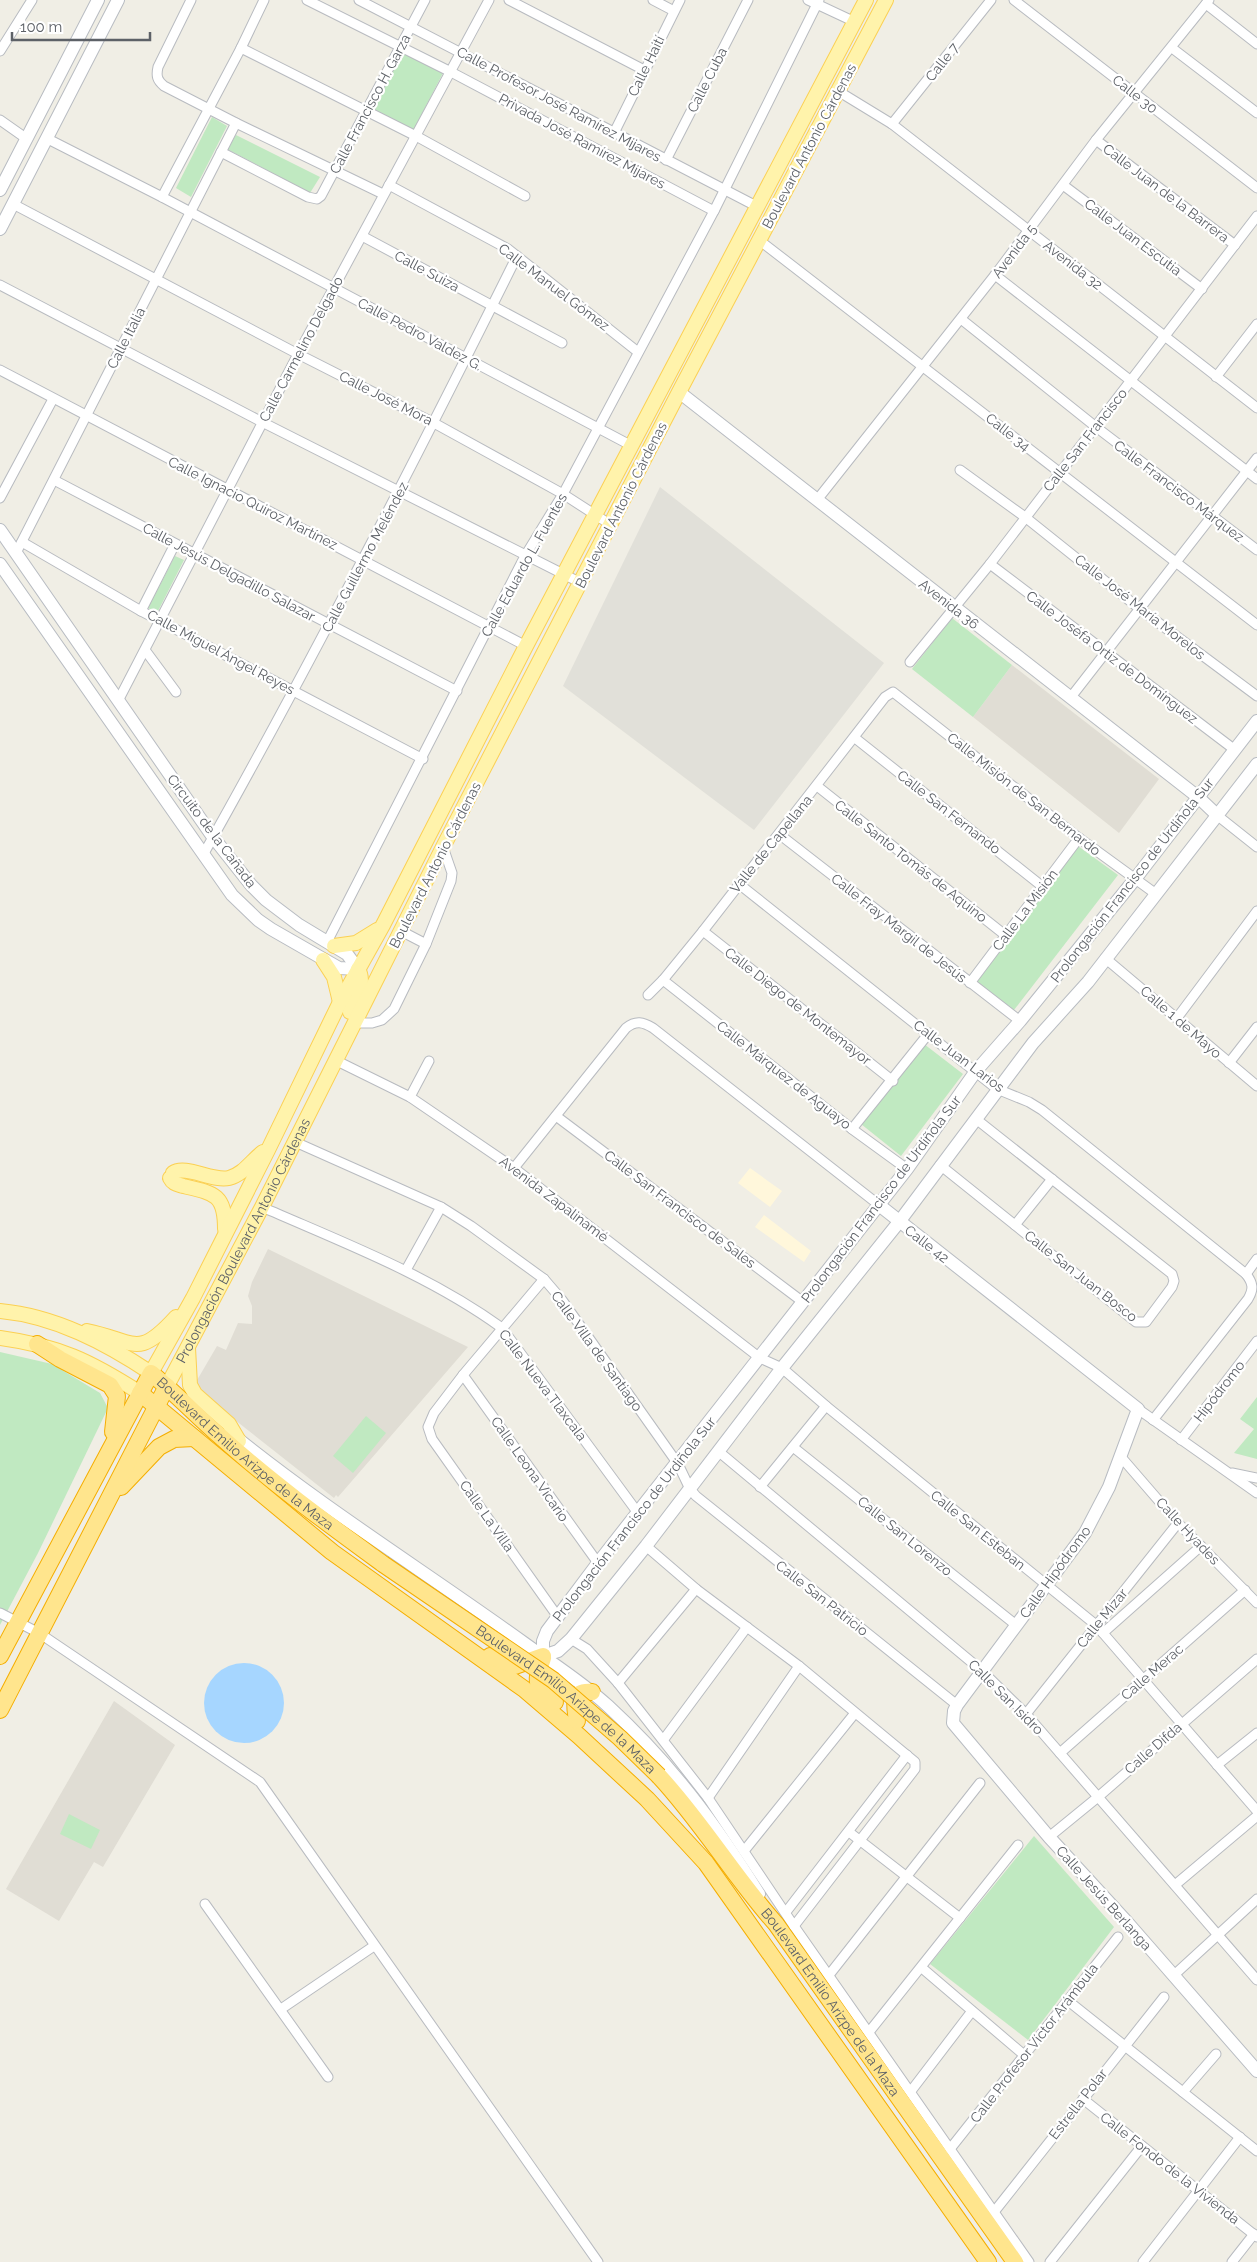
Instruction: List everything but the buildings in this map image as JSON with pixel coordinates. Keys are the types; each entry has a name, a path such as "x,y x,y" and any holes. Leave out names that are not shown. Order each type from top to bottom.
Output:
{"highway":[{"path":"29,1343 110,1384 117,1396 112,1442"},
{"name":"Boulevard Emilio Arizpe de la Maza","path":"151,1373 185,1401 221,1438 303,1506 383,1564 553,1680 620,1738 659,1776 699,1823 753,1897 781,1918 1015,2262"},
{"name":"Prolongación Boulevard Antonio Cárdenas","path":"0,1656 112,1442 151,1373"},
{"name":"Prolongación Boulevard Antonio Cárdenas","path":"0,1710 166,1386"},
{"name":"Boulevard Emilio Arizpe de la Maza","path":"140,1393 340,1557 524,1689 579,1736 647,1799 706,1863 988,2262"},
{"path":"109,1499 159,1447 174,1439 194,1438"},
{"path":"306,1528 320,1532 494,1658 515,1666 543,1656"},
{"path":"543,1656 537,1677 537,1684 543,1694 613,1752 669,1813 690,1845"},
{"path":"577,1721 575,1704 577,1696 583,1692 592,1692"}],"main road":[{"name":"Boulevard Antonio Cárdenas","path":"358,968 383,925 526,646 866,0"},
{"name":"Boulevard Antonio Cárdenas","path":"357,1017 679,392 886,0"},
{"path":"331,944 351,945 360,942 383,925"},
{"path":"337,1056 339,1038 361,984 358,968 368,966 376,959 396,925 403,927"},
{"path":"324,960 334,977 340,1002"},
{"name":"Prolongación Boulevard Antonio Cárdenas","path":"151,1373 193,1298 358,968"},
{"name":"Prolongación Boulevard Antonio Cárdenas","path":"166,1386 262,1207 293,1141 357,1017"},
{"path":"225,1232 224,1207 219,1198 208,1192 174,1183 171,1175 181,1170 215,1178 231,1178 268,1150"},
{"path":"246,1236 247,1210 244,1195 260,1188 276,1177"},
{"path":"69,1328 104,1335 130,1344 142,1344 153,1339 163,1331 193,1298"},
{"name":"Boulevard Emilio Arizpe de la Maza","path":"0,1312 69,1328 122,1354 151,1373"},
{"path":"0,1333 29,1343"},
{"name":"Boulevard Emilio Arizpe de la Maza","path":"0,1338 29,1343 73,1356 100,1368 140,1393"},
{"path":"188,1346 190,1385 195,1394 229,1424 239,1441"}],"street":[{"path":"0,51 32,0"},
{"path":"0,190 98,0"},
{"path":"0,229 118,0"},
{"path":"191,0 158,67 156,74 158,81 208,109 384,194"},
{"path":"162,196 241,48 264,0"},
{"name":"Calle Profesor José Ramírez Mijares","path":"307,0 451,72"},
{"name":"Calle Profesor José Ramírez Mijares","path":"359,0 758,207"},
{"name":"Calle Francisco H. Garza","path":"220,152 308,197 317,199 321,196 335,171 425,0"},
{"name":"Calle Carmelino Delgado","path":"118,701 262,422 489,0"},
{"path":"509,0 644,70"},
{"path":"653,0 674,11"},
{"name":"Calle Haití","path":"614,133 680,0"},
{"name":"Calle Cuba","path":"666,160 748,0"},
{"path":"808,0 818,2 855,22"},
{"name":"Calle 7","path":"892,124 991,0"},
{"name":"Calle 30","path":"1014,0 1257,188"},
{"path":"724,191 818,2"},
{"path":"1208,2 1257,44"},
{"name":"Avenida 5","path":"817,500 961,319 1096,140 1208,2"},
{"path":"241,48 416,136 525,196"},
{"path":"1172,48 1257,112"},
{"name":"Privada José Ramírez Mijares","path":"451,72 714,210"},
{"path":"59,76 75,86"},
{"name":"Avenida 32","path":"838,90 892,124 1257,408"},
{"path":"0,120 27,139"},
{"name":"Calle Italia","path":"19,548 236,123"},
{"name":"Calle Pedro Valdez G.","path":"48,139 162,196 632,446"},
{"name":"Calle Juan de la Barrera","path":"1096,140 1235,245"},
{"name":"Calle Manuel Gómez","path":"389,185 517,256 638,352"},
{"name":"Calle Juan Escutia","path":"1063,185 1202,290"},
{"name":"Calle Eduardo L. Fuentes","path":"331,944 525,556 563,494 724,191"},
{"name":"Calle José Mora","path":"13,204 298,354 434,423 563,494 611,525"},
{"name":"Calle San Francisco","path":"910,662 990,564 1257,216"},
{"name":"Calle Suiza","path":"362,236 562,343"},
{"name":"Calle 34","path":"759,240 1257,625"},
{"name":"Calle Guillermo Meléndez","path":"203,855 330,624 400,490 517,256"},
{"path":"995,275 1257,479"},
{"path":"0,285 262,422 581,583"},
{"name":"Calle Francisco Márquez","path":"961,319 1096,427 1257,550"},
{"path":"1216,377 1257,324"},
{"name":"Calle Ignacio Quiroz Martínez","path":"0,370 526,646"},
{"name":"Avenida 36","path":"679,392 1198,797 1218,816"},
{"path":"0,498 53,399"},
{"path":"1071,698 1257,458"},
{"name":"Calle José María Morelos","path":"960,470 1025,517 1140,609 1257,696"},
{"name":"Calle Jesús Delgadillo Salazar","path":"54,480 457,691"},
{"name":"Circuito de la Cañada","path":"0,530 19,548 118,701 213,837 251,885 266,900 292,920 347,954 358,968"},
{"path":"141,611 175,544"},
{"name":"Calle Miguel Ángel Reyes","path":"19,548 423,759"},
{"name":"Circuito de la Cañada","path":"0,564 232,895 258,920 324,960 339,968 358,968"},
{"name":"Calle Joséfa Ortiz de Domínguez","path":"990,564 1106,654 1235,750"},
{"path":"145,650 176,692"},
{"name":"Valle de Capellana","path":"648,995 663,980 703,931 885,697 893,692"},
{"name":"Calle Misión de San Bernardo","path":"893,692 1079,838 1156,894"},
{"name":"Prolongación Francisco de Urdiñola Sur","path":"1257,721 1135,879 1020,1021 976,1071 907,1169 678,1464 598,1563 544,1636 543,1656 558,1651 572,1639 646,1546 782,1368 899,1222 1033,1043 1088,982 1257,764"},
{"name":"Calle San Fernando","path":"854,738 1043,886"},
{"name":"Calle Santo Tomás de Aquino","path":"817,786 1006,935"},
{"path":"1218,816 1257,847"},
{"name":"Calle Fray Margil de Jesús","path":"779,834 1020,1021"},
{"name":"Calle La Misión","path":"970,983 1079,838"},
{"path":"357,1017 372,1023 388,1016 394,1008 426,944 451,881 452,873 443,847"},
{"name":"Calle Juan Larios","path":"739,884 929,1033 997,1089 1029,1102 1042,1110 1249,1277"},
{"path":"1178,1018 1257,911"},
{"path":"403,927 426,944"},
{"name":"Calle Diego de Montemayor","path":"703,931 893,1080"},
{"name":"Calle 1 de Mayo","path":"1106,958 1257,1086"},
{"name":"Calle Márquez de Aguayo","path":"663,980 852,1129 907,1169"},
{"name":"Calle 42","path":"556,1116 626,1028 636,1022 654,1028 1138,1409 1257,1493"},
{"path":"1229,1063 1257,1027"},
{"path":"852,1129 929,1033"},
{"name":"Avenida Zapalinamé","path":"337,1056 410,1097 514,1168 760,1358"},
{"path":"410,1097 429,1061"},
{"path":"514,1168 556,1116"},
{"name":"Calle San Francisco de Sales","path":"556,1116 804,1302"},
{"name":"Calle San Juan Bosco","path":"940,1165 1133,1320 1140,1323 1146,1322 1172,1288 1174,1277 976,1119"},
{"name":"Calle Villa de Santiago","path":"293,1141 440,1207 471,1226 544,1280 562,1300 678,1464 690,1489"},
{"path":"1015,1225 1052,1179"},
{"name":"Calle Nueva Tlaxcala","path":"262,1207 406,1270 474,1307 502,1328 638,1513"},
{"path":"406,1270 440,1207"},
{"path":"1153,1420 1248,1299 1252,1287 1249,1277 1257,1259"},
{"path":"463,1375 544,1280"},
{"name":"Hipódromo","path":"1181,1440 1257,1341"},
{"name":"Calle San Esteban","path":"760,1358 782,1368 826,1406 1096,1625 1257,1811"},
{"name":"Calle La Villa","path":"463,1375 434,1413 428,1427 432,1439 558,1617"},
{"name":"Calle Leona Vicario","path":"463,1375 598,1563"},
{"path":"185,1401 197,1407 355,1528 543,1656 592,1692 625,1722 682,1782 781,1918 794,1926 1029,2262"},
{"path":"760,1487 826,1406"},
{"name":"Calle Hipódromo","path":"954,1723 954,1711 957,1705 1085,1533 1098,1510 1121,1458 1138,1409"},
{"name":"Calle San Lorenzo","path":"793,1447 1016,1625"},
{"name":"Calle San Isidro","path":"718,1451 982,1670 1026,1714 1257,1980"},
{"name":"Calle Hyades","path":"1121,1458 1178,1523 1257,1603"},
{"path":"1229,1472 1257,1478"},
{"name":"Calle San Patricio","path":"690,1489 704,1504 957,1705"},
{"name":"Calle Mizar","path":"1026,1714 1178,1523"},
{"path":"646,1546 696,1589 799,1666 915,1762 915,1769 794,1926"},
{"name":"Calle Mizar","path":"1103,1633 1201,1546"},
{"path":"618,1683 696,1589"},
{"name":"Calle Merac","path":"1060,1753 1244,1590"},
{"path":"0,1613 39,1633 260,1782 598,2262"},
{"path":"664,1739 748,1627"},
{"path":"572,1639 587,1649 664,1739 708,1798 744,1851 781,1918"},
{"name":"Calle Difda","path":"1049,1837 1257,1659"},
{"path":"708,1798 799,1666"},
{"path":"744,1851 855,1713"},
{"name":"Calle Jesús Berlanga","path":"954,1723 1049,1837 1257,2071"},
{"path":"1217,1765 1257,1733"},
{"path":"781,1918 907,1755"},
{"path":"829,1975 980,1783"},
{"path":"1174,1885 1257,1816"},
{"path":"849,1832 960,1918"},
{"path":"869,2032 922,1968 1018,1845"},
{"path":"1173,1976 1257,1899"},
{"path":"205,1904 328,2077"},
{"name":"Calle Profesor Víctor Arámbula","path":"950,2149 1118,1937"},
{"path":"281,2009 374,1946"},
{"path":"922,1968 1024,2055"},
{"name":"Estrella Polar","path":"994,2212 1164,1997"},
{"path":"1067,2000 1257,2151"},
{"path":"911,2091 972,2010"},
{"path":"1183,2092 1216,2054"},
{"name":"Calle Fondo de la Vivienda","path":"1083,2099 1255,2236"},
{"path":"1143,2262 1240,2137"},
{"path":"1050,2262 1142,2146"},
{"path":"1232,2262 1255,2236"}],"shaded area":[{"path":"660,487 884,663 754,830 563,686"},
{"path":"1012,665 1159,779 1119,833 973,717"},
{"path":"750,1168 782,1191 770,1207 738,1183"},
{"path":"764,1215 811,1251 804,1262 755,1227"},
{"path":"268,1249 468,1347 338,1497 336,1495 334,1498 193,1387 217,1346 226,1350 238,1323 252,1324 252,1306 248,1296 252,1282"},
{"path":"114,1701 175,1745 103,1867 94,1862 59,1921 6,1889"}],"green space":[{"path":"401,52 443,73 412,133 370,111"},
{"path":"212,117 227,126 191,197 176,188"},
{"path":"236,135 320,177 310,193 227,149"},
{"path":"175,556 184,560 157,613 148,608"},
{"path":"952,618 1012,665 973,717 912,669"},
{"path":"1078,846 1118,875 1014,1010 975,980"},
{"path":"924,1044 963,1074 901,1156 861,1124"},
{"path":"0,1352 52,1364 100,1393 108,1408 38,1553 0,1625"},
{"path":"1257,1397 1257,1459 1234,1453 1254,1429 1240,1419"},
{"path":"366,1416 386,1433 353,1473 333,1456"},
{"path":"69,1814 100,1830 91,1849 60,1834"},
{"path":"1034,1836 1114,1927 1028,2040 930,1964"}],"water":[{"path":"244,1663 259,1666 272,1675 281,1688 284,1703 281,1718 272,1731 259,1740 244,1743 229,1740 216,1731 207,1718 204,1703 207,1688 216,1675 229,1666"}]}
